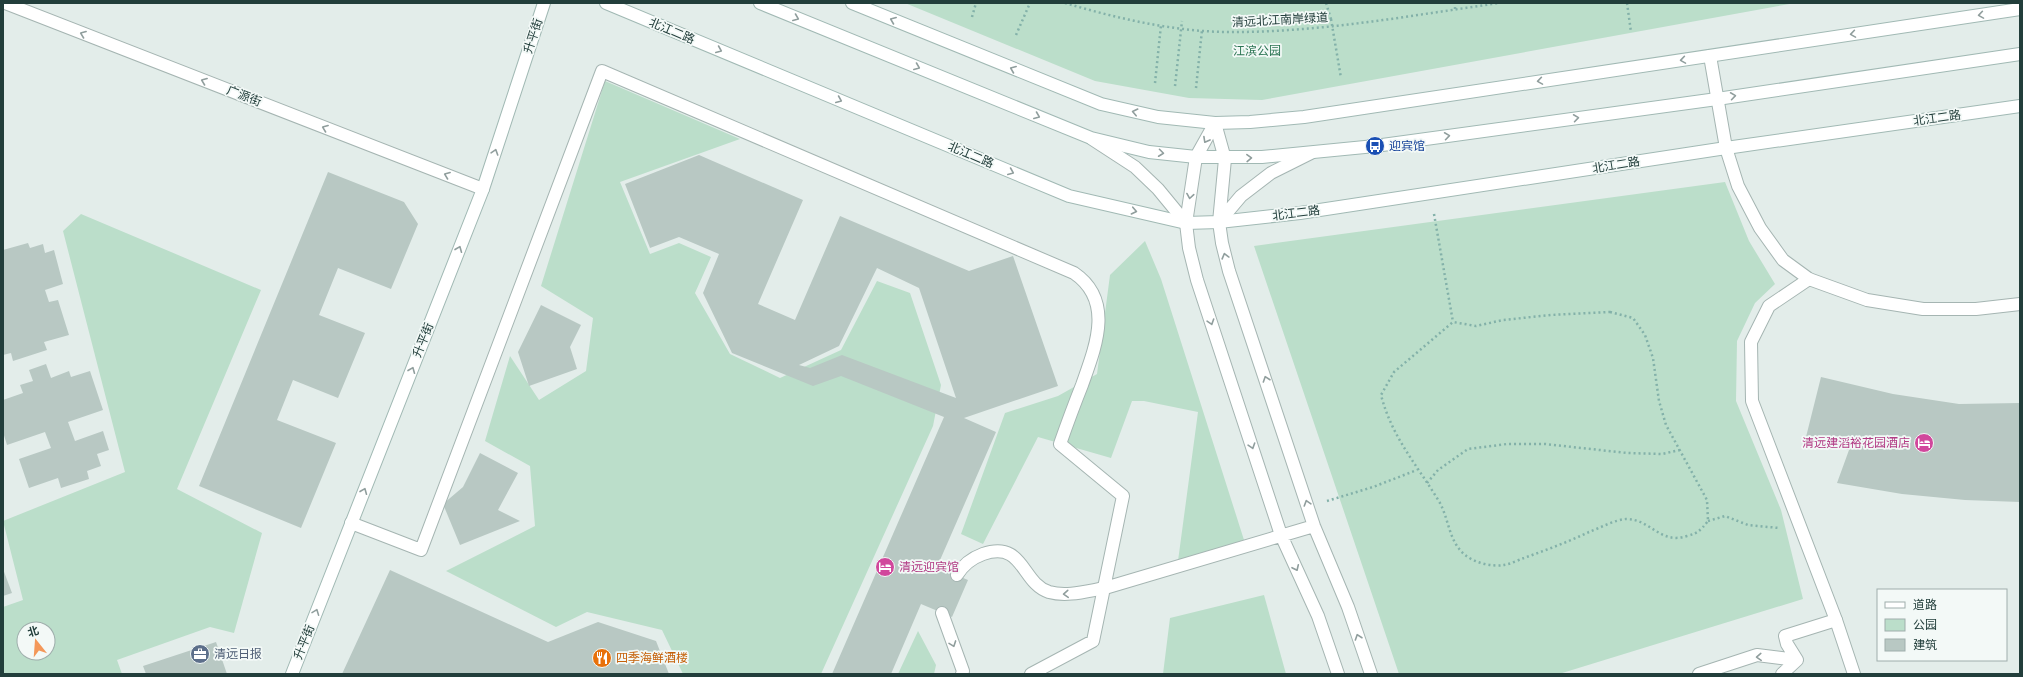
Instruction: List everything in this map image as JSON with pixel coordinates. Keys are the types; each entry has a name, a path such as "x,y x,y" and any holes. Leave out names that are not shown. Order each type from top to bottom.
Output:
{"street":[{"name":"广源街","path":"5,3 483,189"},
{"name":"升平街","path":"292,674 483,189 544,3"},
{"name":"北江二路","path":"606,3 1069,196 1186,223 1219,222 1300,213 1726,148 2020,106"},
{"path":"760,3 1091,138 1149,152 1196,158 1262,157 1383,145 1717,99 2020,54"},
{"path":"852,3 1101,104 1158,117 1215,123 1250,122 1304,117 2020,9"},
{"path":"1710,56 1726,148 1738,186 1760,228 1783,260 1809,279 1867,300 1923,309 1976,309 2020,304"},
{"path":"351,523 421,550 602,71 1074,273 1090,287 1095,298 1099,324 1092,357 1060,444 1123,496 1093,641 1031,674"},
{"path":"1215,123 1196,158 1186,223 1189,248 1197,280 1281,535 1318,616 1338,674"},
{"path":"1215,123 1226,158 1219,222 1222,243 1229,271 1314,526 1348,607 1371,674"},
{"path":"1091,138 1134,167 1158,189 1186,223"},
{"path":"1219,222 1241,196 1271,173 1312,152"},
{"path":"1809,279 1769,306 1751,342 1752,401 1836,620 1854,674"},
{"path":"957,575 964,565 977,556 985,553 1002,552 1017,559 1033,582 1048,592 1059,594 1104,588 1314,526"},
{"path":"942,613 962,674"},
{"path":"1798,660 1787,644 1785,636 1836,620"},
{"path":"1699,674 1757,655 1798,660"},
{"path":"1782,674 1798,660"}],"path":[{"path":"972,17 976,3"},
{"path":"1016,36 1030,3"},
{"name":"清远北江南岸绿道","path":"1065,3 1111,17 1161,25 1224,32 1273,31 1312,28 1499,3"},
{"path":"1326,3 1331,19 1342,78"},
{"path":"1454,9 1455,3"},
{"path":"1627,3 1631,32"},
{"path":"1175,86 1182,20"},
{"path":"1155,83 1161,25"},
{"path":"1196,88 1202,30"},
{"path":"1433,211 1453,322"},
{"path":"1453,322 1476,326 1503,320 1551,315 1610,312 1633,318 1645,335 1652,358 1659,401 1666,425 1707,500 1708,521"},
{"path":"1453,322 1394,372 1381,395 1387,417 1417,470 1441,505 1455,543 1465,555 1479,563 1504,565 1556,547 1604,526 1625,519 1642,522 1663,536 1677,539 1698,533 1708,521 1725,516 1748,525 1774,529 1799,525"},
{"path":"1427,483 1438,470 1468,449 1507,444 1545,444 1627,453 1662,454 1680,450"},
{"path":"1308,506 1373,487 1417,470"}],"green space":[{"name":"江滨公园","path":"905,3 1795,3 1262,100 1189,98 1095,81"},
{"path":"605,81 740,139 620,182 650,254 679,243 711,257 695,293 730,354 780,378 841,350 877,281 910,293 941,385 933,426 821,674 683,674 662,630 587,612 556,627 446,571 535,526 530,466 485,441 510,356 539,400 586,371 593,318 541,286"},
{"path":"1725,182 1749,241 1775,284 1755,303 1737,341 1736,401 1781,510 1803,599 1559,674 1399,674 1254,246"},
{"path":"81,214 261,290 177,489 262,533 234,633 210,627 117,660 122,674 3,674 3,607 23,600 3,521 125,472 63,231"},
{"path":"1145,241 1161,279 1244,540 1178,561 1198,412 1144,401 1132,401 1111,458 1038,437 983,544 961,534 1005,413 1058,396 1097,374 1110,275"},
{"path":"1264,595 1286,674 1163,674 1170,618"},
{"path":"918,631 936,665 934,674 898,674"}],"building":[{"path":"699,155 803,200 758,304 795,320 840,216 969,271 1013,256 1058,386 964,418 996,432 937,567 968,580 952,617 921,604 891,674 832,674 944,417 841,376 813,386 732,353 703,293 719,254 679,237 650,248 625,184","holes":["877,268 919,288 956,398 842,355 810,368 799,365 839,346"]},
{"path":"328,172 404,202 418,224 391,289 338,268 319,315 365,333 338,398 293,380 277,420 336,443 301,528 199,486"},
{"path":"28,243 30,248 43,244 45,253 54,250 63,284 45,290 49,302 58,300 69,335 44,342 47,350 13,361 11,353 3,355 3,250"},
{"path":"541,305 581,325 570,347 577,369 529,386 518,352"},
{"path":"46,364 51,378 69,371 71,377 90,371 103,410 68,422 75,441 103,431 109,450 97,454 101,466 87,471 89,479 61,488 58,478 29,488 19,459 51,448 45,432 7,445 3,432 3,400 23,393 20,385 33,381 29,370"},
{"name":"清远建滔裕花园酒店","path":"1821,377 1893,394 1959,404 2020,403 2020,502 1965,500 1902,494 1837,483 1849,450 1806,437"},
{"path":"480,453 518,473 498,510 520,521 460,545 443,504 463,487"},
{"path":"3,569 12,593 3,596"},
{"path":"390,570 548,642 598,622 656,641 669,674 342,674"},
{"name":"清远日报","path":"216,642 227,674 146,674 143,666"}],"place":[{"name":"迎宾馆","path":"1375,146"},
{"name":"清远建滔裕花园酒店","path":"1924,443"},
{"name":"清远迎宾馆","path":"885,567"},
{"name":"清远日报","path":"200,654"},
{"name":"四季海鲜酒楼","path":"602,658"}]}
